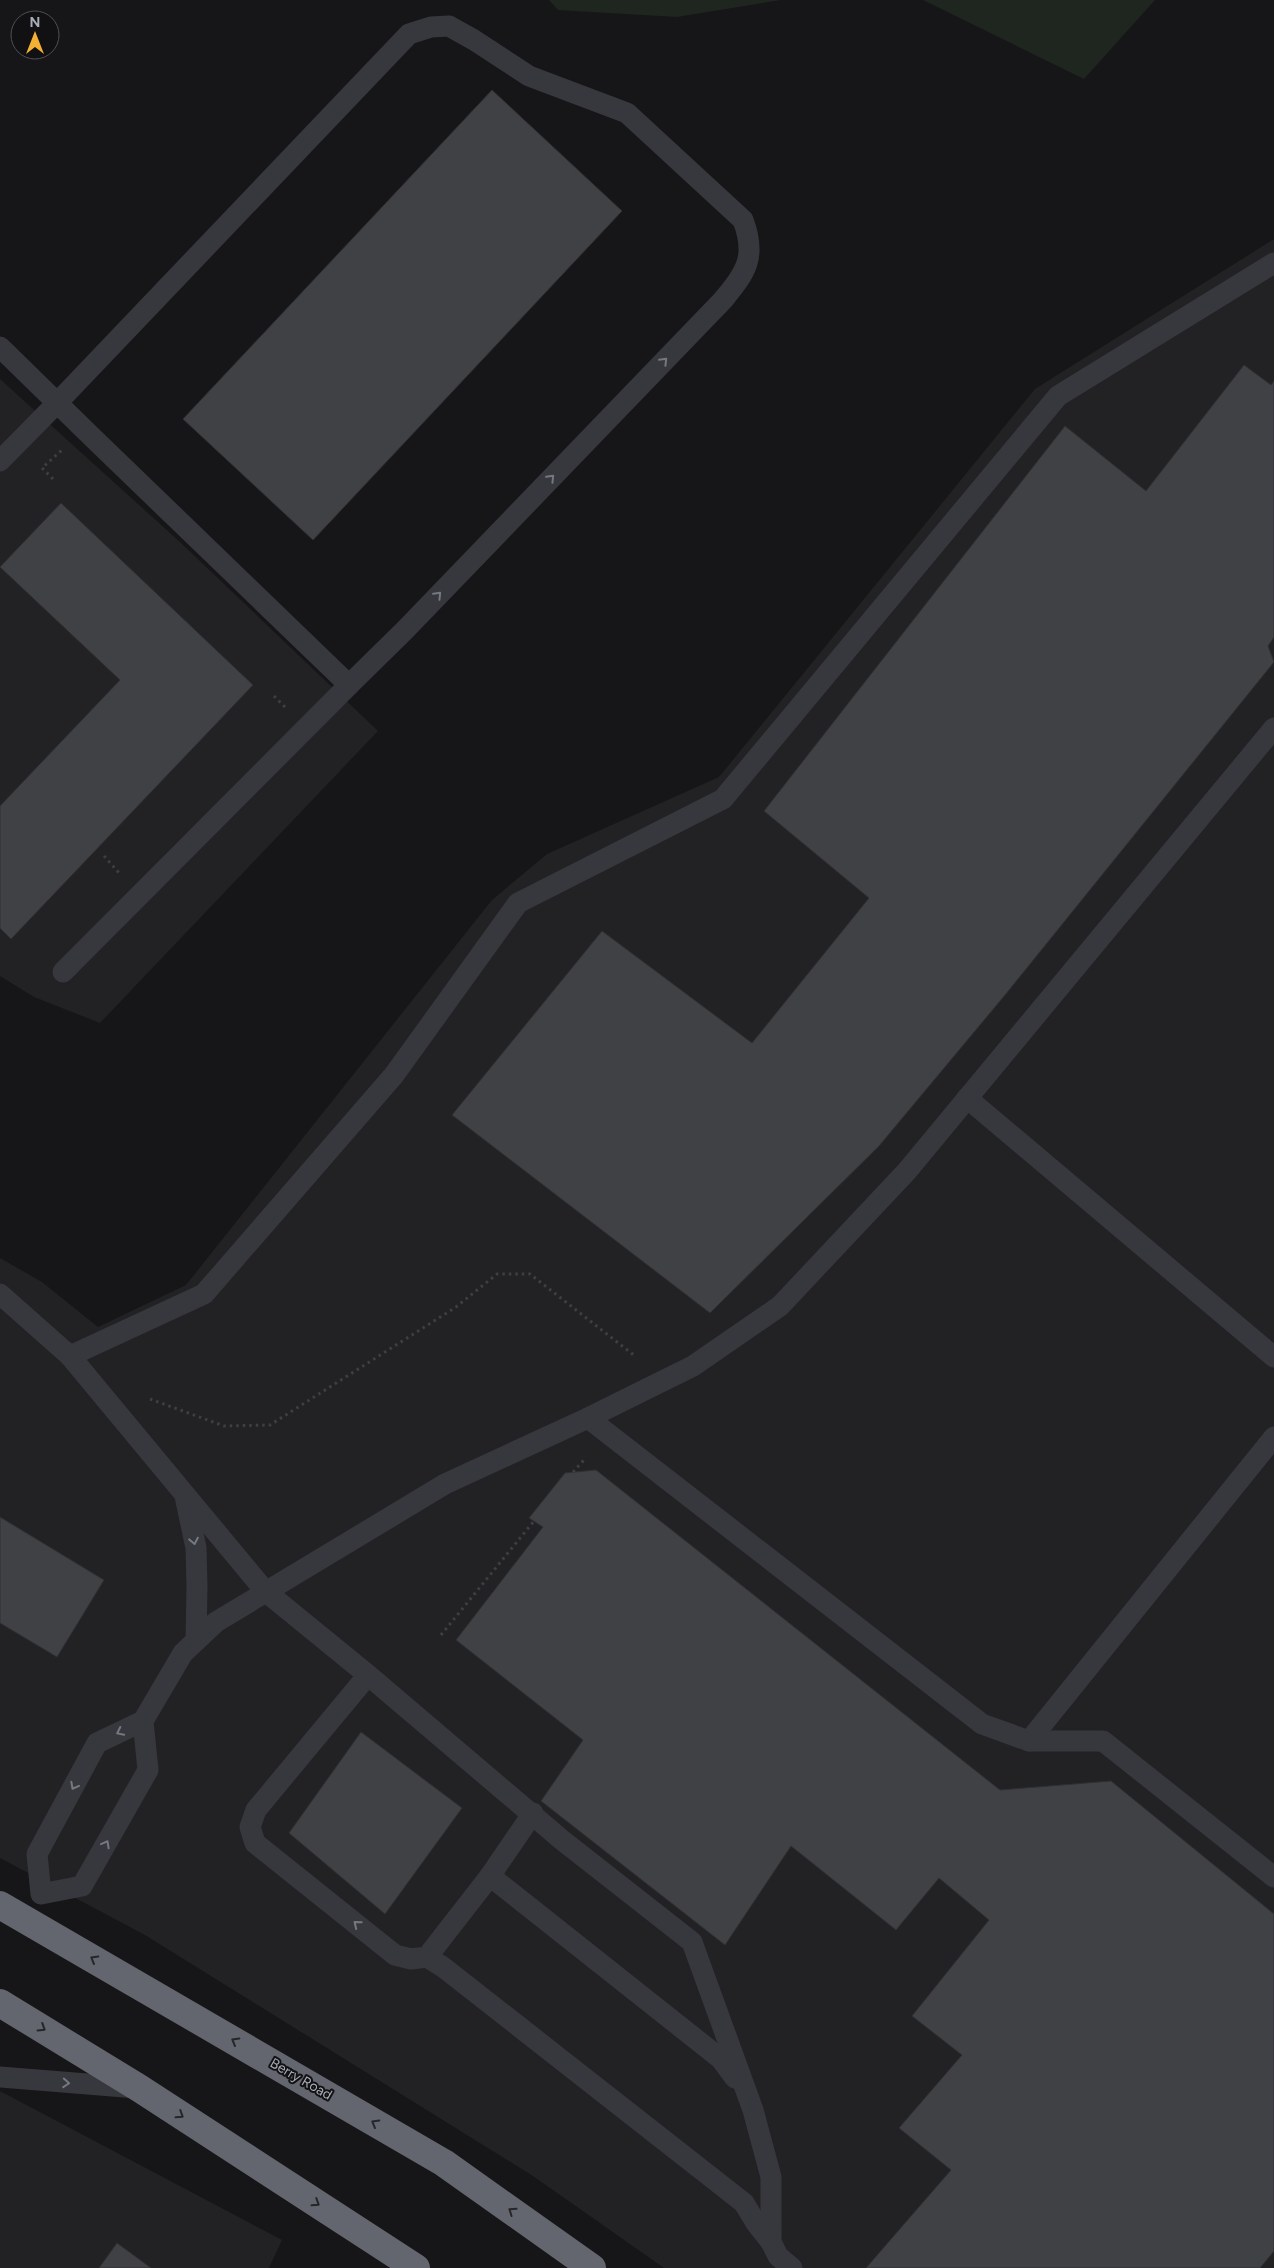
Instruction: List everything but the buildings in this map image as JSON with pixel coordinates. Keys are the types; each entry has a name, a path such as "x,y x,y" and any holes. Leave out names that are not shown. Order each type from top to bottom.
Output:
{"highway":[{"name":"Berry Road","path":"4,1913 444,2163 592,2268"},
{"path":"0,2003 139,2088 416,2268"}],"lane":[{"path":"0,461 409,34 431,27 449,26 529,76 627,113 743,220 749,236 749,256 745,273 723,300 404,630 63,972"},
{"path":"70,1356 204,1294 394,1075 518,903 723,800 1058,396 1274,263"},
{"path":"0,347 349,685"},
{"path":"41,1894 37,1854 97,1743 143,1720 183,1653 216,1622 445,1484 588,1418 692,1366 780,1306 908,1171 1274,728"},
{"path":"967,1098 1274,1357"},
{"path":"0,1294 70,1356 265,1592 368,1675 489,1779 533,1813 562,1840 692,1942 746,2092 771,2177 771,2242"},
{"path":"588,1418 982,1724 1029,1741 1103,1741 1274,1878"},
{"path":"1029,1741 1274,1437"},
{"path":"184,1494 196,1548 198,1586 196,1641"},
{"path":"368,1675 256,1810 250,1827 255,1842 395,1954 410,1959 427,1958 443,1968 744,2203 750,2210 756,2223 771,2242 778,2256 792,2268"},
{"path":"4,1913 41,1894 82,1886 148,1770 143,1720"},
{"path":"427,1958 490,1876 533,1813"},
{"path":"490,1876 721,2059 746,2092"},
{"path":"0,2077 139,2088"}],"path":[{"path":"53,480 42,468 66,446"},
{"path":"150,1399 224,1426 270,1425 456,1308 496,1274 530,1274 635,1356"},
{"path":"573,1472 584,1460"},
{"path":"441,1634 534,1521"}],"shaded area":[{"path":"549,0 781,0 677,17 558,10"},
{"path":"923,0 1155,0 1084,79"},
{"path":"1274,239 1274,2268 664,2268 533,2176 145,1935 0,1858 0,1258 42,1282 98,1327 186,1285 492,900 547,854 719,777 1035,389"},
{"path":"0,379 181,543 378,731 100,1023 34,997 0,976"},
{"path":"0,2091 282,2240 269,2268 0,2268"}]}
